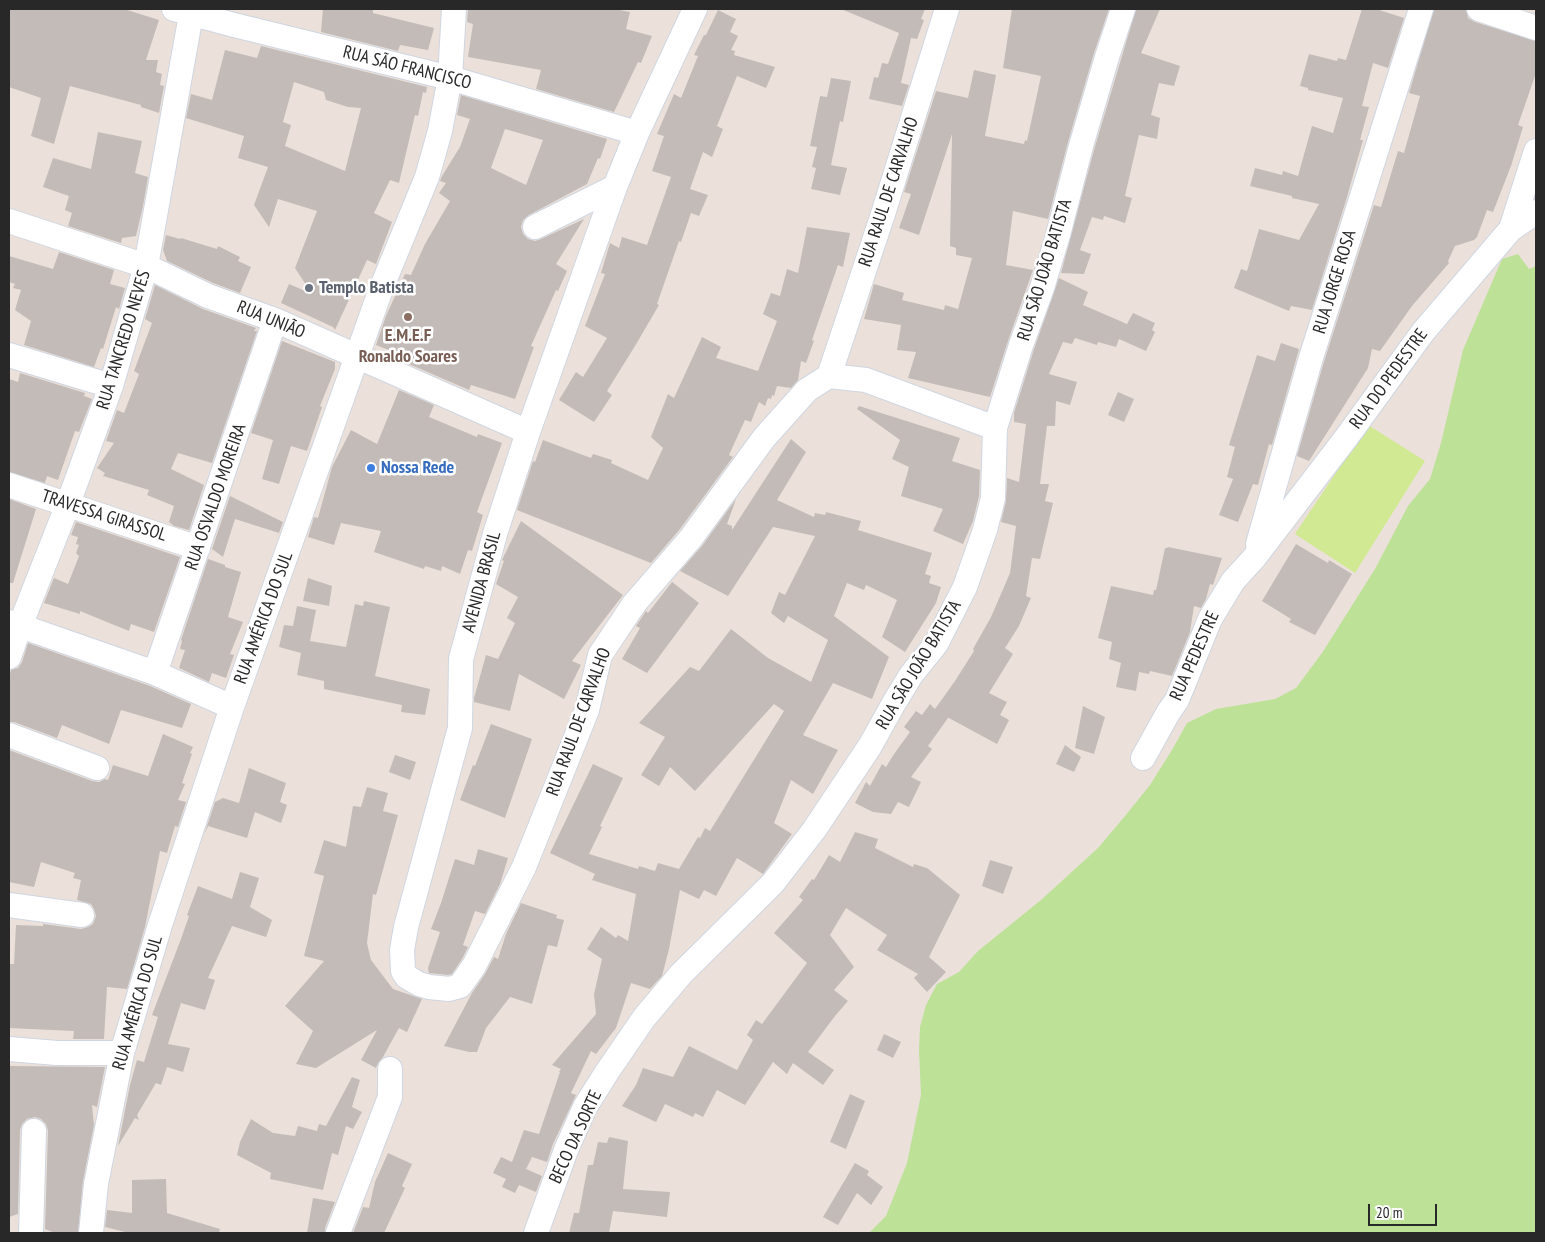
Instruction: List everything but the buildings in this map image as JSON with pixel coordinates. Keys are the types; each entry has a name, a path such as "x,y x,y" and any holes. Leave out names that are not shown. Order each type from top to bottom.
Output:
{"street":[{"name":"RUA AMÉRICA DO SUL","path":"91,1233 96,1184 122,1053 163,917 232,707 381,289 427,177 440,131 450,78 454,9"},
{"path":"637,133 695,9"},
{"name":"RUA RAUL DE CARVALHO","path":"429,987 448,989 460,986 474,966 524,867 587,710 600,655 634,604 691,538 764,438 807,390 829,376 947,9"},
{"name":"RUA SÃO JOÃO BATISTA","path":"662,997 681,974 772,883 814,830 870,746 911,675 936,644 965,587 985,530 993,498 994,428 1042,288 1107,57 1124,9"},
{"name":"RUA JORGE ROSA","path":"1254,558 1310,361 1421,9"},
{"path":"1479,9 1536,28"},
{"name":"RUA SÃO FRANCISCO","path":"186,10 234,25 450,78 637,133"},
{"name":"RUA TANCREDO NEVES","path":"9,657 14,624 68,504 111,386 146,266 186,10"},
{"name":"AVENIDA BRASIL","path":"429,987 407,978 403,971 402,950 409,917 460,728 461,660 495,534 528,432 618,180 637,133"},
{"path":"1511,229 1536,150"},
{"path":"535,227 618,180"},
{"name":"RUA DO PEDESTRE","path":"1254,558 1346,438 1423,332 1511,229 1536,212"},
{"name":"RUA UNIÃO","path":"9,221 146,266 208,296 275,320 358,355 528,432"},
{"name":"RUA OSVALDO MOREIRA","path":"155,673 275,320"},
{"path":"9,355 111,386"},
{"path":"829,376 866,380 994,428"},
{"name":"TRAVESSA GIRASSOL","path":"9,485 198,548"},
{"name":"RUA PEDESTRE","path":"1143,758 1177,700 1210,618 1233,581 1254,558"},
{"path":"14,624 155,673 232,707"},
{"path":"9,735 97,768"},
{"path":"9,905 82,915"},
{"name":"BECO DA SORTE","path":"536,1233 566,1150 585,1108 644,1018 662,997"},
{"path":"9,1049 57,1053 122,1053"},
{"path":"338,1233 390,1097 390,1069"},
{"path":"31,1233 34,1131"}],"green space":[{"path":"1518,254 1529,269 1536,266 1536,1233 869,1233 886,1216 907,1163 921,1095 920,1027 926,1005 937,984 959,972 978,951 1041,900 1098,848 1150,785 1187,723 1216,709 1275,699 1296,688 1322,653 1375,569 1408,506 1430,479 1441,443 1463,350 1502,259"},
{"path":"1368,425 1425,461 1355,573 1295,534"}],"place":[{"name":"Templo Batista","path":"309,288"},
{"name":"E.M.E.F Ronaldo Soares","path":"408,317"},
{"name":"Nossa Rede","path":"371,468"}]}
